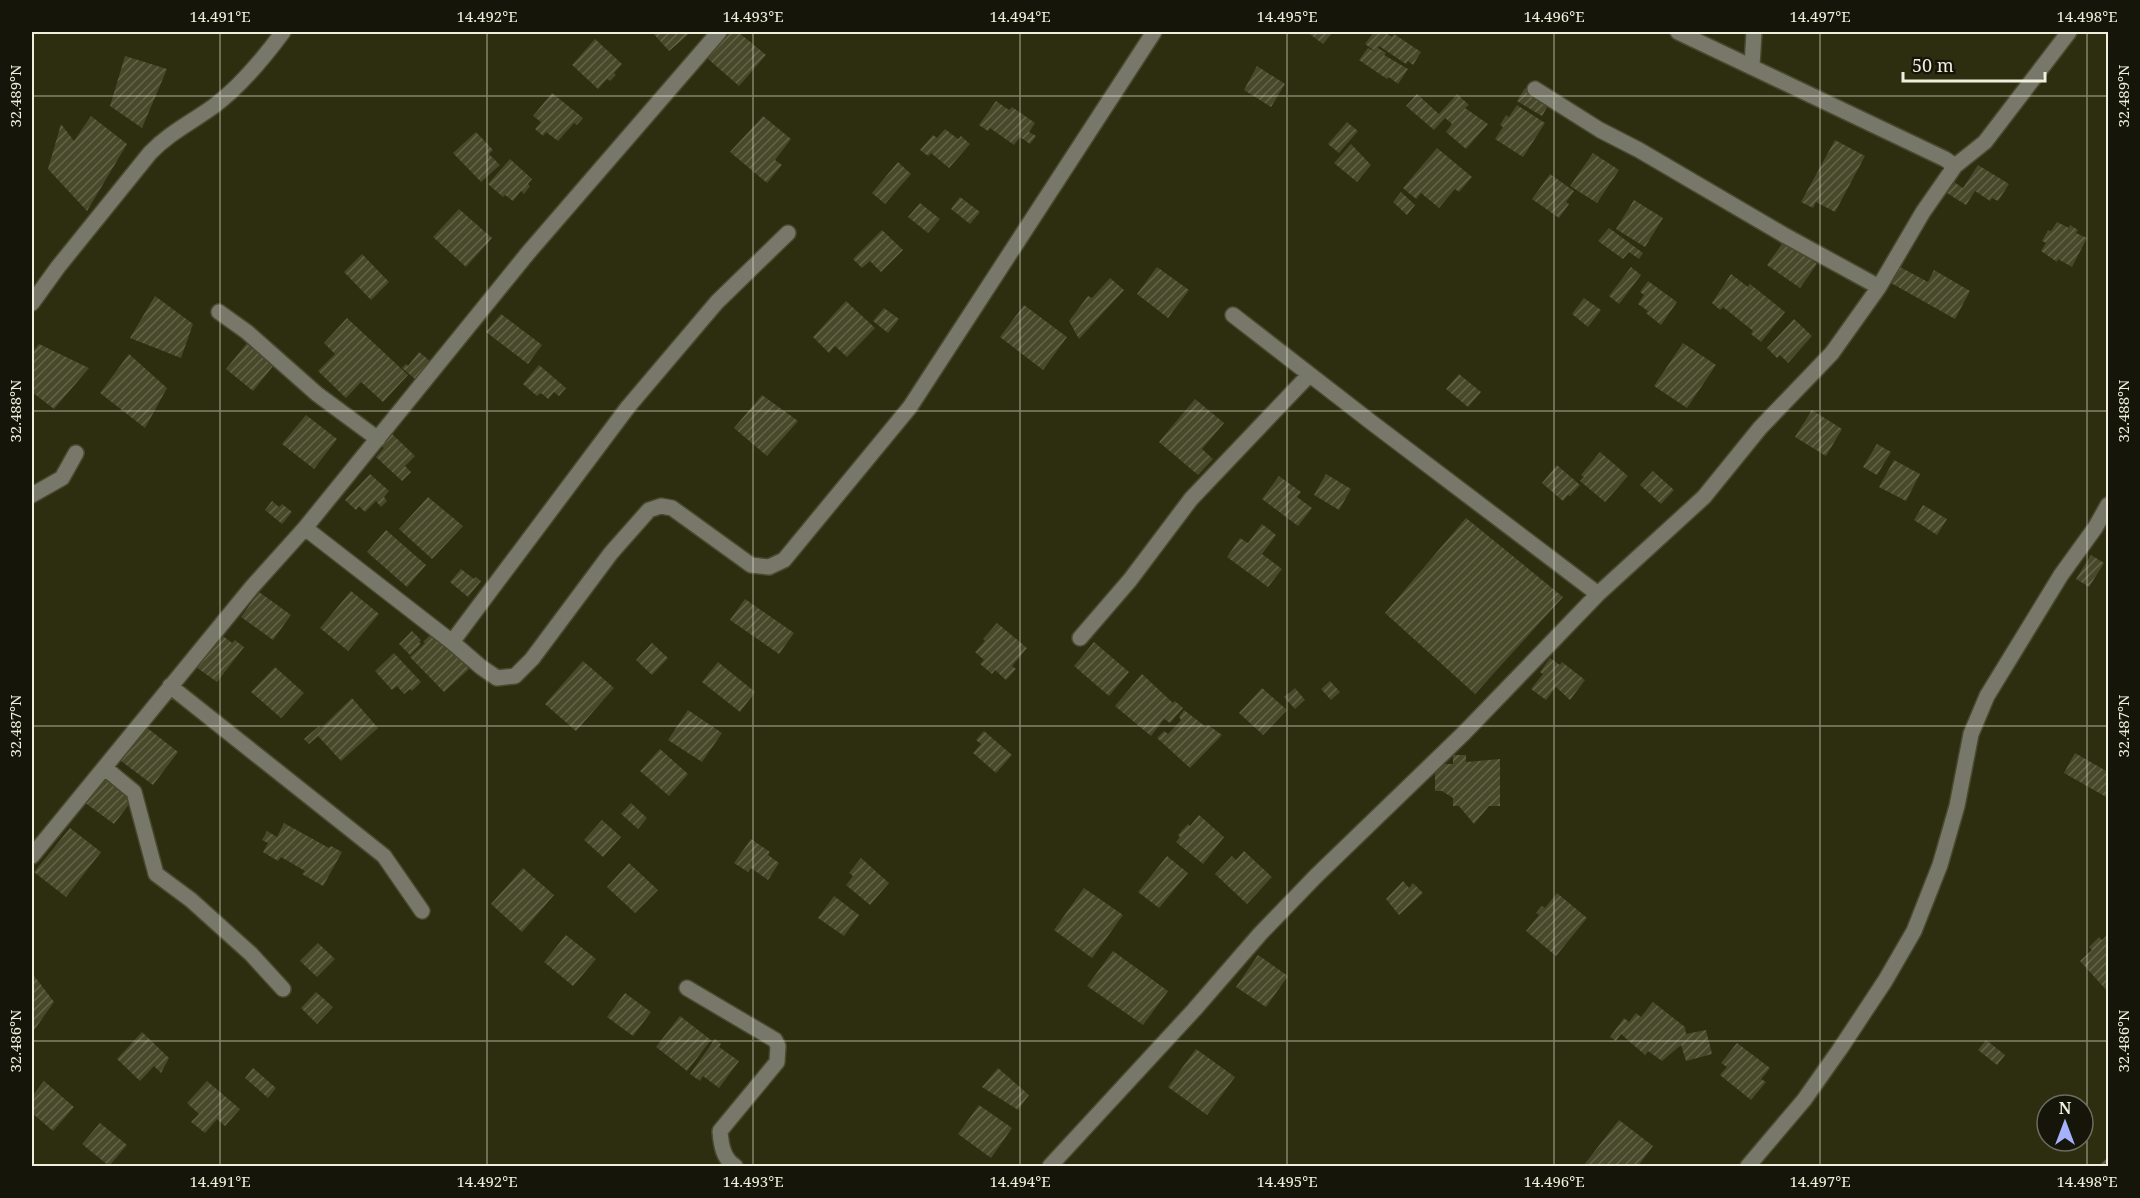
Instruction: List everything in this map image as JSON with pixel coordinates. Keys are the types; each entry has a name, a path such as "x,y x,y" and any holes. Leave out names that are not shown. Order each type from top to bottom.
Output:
{"street":[{"path":"32,303 58,267 150,153 164,139 229,94 245,79 283,32"},
{"path":"32,856 252,587 305,528 378,440 528,253 719,32"},
{"path":"305,528 497,678 515,676 532,658 611,553 649,510 661,506 672,508 752,565 769,567 784,560 910,407 1154,32"},
{"path":"1678,32 1945,159 1955,166"},
{"path":"1752,66 1754,32"},
{"path":"1050,1167 1194,1010 1260,934 1316,876 1464,733 1598,594 1704,497 1760,428 1832,353 1879,287 1923,212 1955,166 1985,142 2069,32"},
{"path":"1535,89 1600,130 1879,287"},
{"path":"452,642 628,407 717,302 788,233"},
{"path":"219,312 248,332 317,394 378,440"},
{"path":"1233,315 1598,594"},
{"path":"1080,638 1130,580 1191,499 1309,375"},
{"path":"32,495 62,478 76,453"},
{"path":"1748,1167 1804,1100 1840,1050 1914,932 1940,865 1957,806 1971,734 1987,696 2061,575 2109,505"},
{"path":"170,686 384,856 422,911"},
{"path":"105,768 134,792 156,874 200,908 251,954 283,989"},
{"path":"687,988 775,1040 778,1046 777,1062 720,1131 721,1146 730,1163 735,1167"}],"building":[{"path":"652,32 691,32 669,51"},
{"path":"730,32 738,32 766,55 739,86 707,58"},
{"path":"1307,32 1333,32 1323,44"},
{"path":"1374,32 1384,32 1392,37 1394,34 1421,52 1413,65 1408,61 1406,64 1379,46 1378,48 1386,53 1384,55 1408,69 1398,84 1359,60 1368,48 1376,52 1365,44"},
{"path":"595,39 622,64 614,73 616,75 610,81 607,79 598,89 572,65"},
{"path":"125,56 167,69 142,128 110,106"},
{"path":"1257,66 1285,84 1271,107 1244,90"},
{"path":"1525,88 1550,102 1542,116 1517,101"},
{"path":"552,93 583,118 577,125 574,123 558,141 546,132 543,136 535,129 541,122 533,116"},
{"path":"1417,94 1439,114 1457,94 1469,105 1465,108 1488,124 1466,149 1446,132 1452,124 1445,118 1434,130 1406,106"},
{"path":"996,101 1009,110 1012,107 1035,123 1029,132 1036,136 1030,144 1020,137 1014,145 990,128 988,131 979,125"},
{"path":"1517,105 1545,123 1523,157 1495,139 1503,127 1500,125 1506,115 1509,117"},
{"path":"91,116 127,144 87,211 48,169 61,124 74,141"},
{"path":"763,116 791,139 775,160 782,165 767,183 730,152"},
{"path":"1347,122 1358,131 1339,153 1328,144"},
{"path":"945,129 958,139 961,136 970,144 949,168 931,153 928,156 920,150 933,135 937,138"},
{"path":"476,132 493,150 489,154 500,165 481,182 453,153"},
{"path":"1835,140 1865,156 1835,212 1816,202 1813,208 1801,202"},
{"path":"1351,144 1371,165 1357,182 1334,163"},
{"path":"1437,148 1472,177 1459,192 1455,189 1439,208 1421,193 1416,199 1403,188"},
{"path":"1593,153 1619,170 1597,203 1570,186"},
{"path":"510,159 532,179 524,194 521,191 513,201 505,195 503,197 488,184"},
{"path":"898,162 911,174 885,204 872,193"},
{"path":"1978,165 2009,184 1998,201 1992,198 1990,201 1975,191 1966,205 1947,193 1954,182 1963,188"},
{"path":"1550,174 1574,191 1566,202 1569,204 1559,218 1532,199"},
{"path":"1401,192 1415,205 1407,215 1393,202"},
{"path":"960,197 980,212 970,224 951,209"},
{"path":"1634,200 1663,218 1645,247 1616,229"},
{"path":"920,203 940,219 928,233 908,217"},
{"path":"459,209 492,238 466,267 433,237"},
{"path":"2057,222 2069,228 2070,225 2078,230 2076,233 2087,238 2072,267 2058,259 2057,262 2041,251 2046,243 2042,241 2048,230 2051,231"},
{"path":"1609,228 1643,253 1639,259 1629,252 1623,259 1598,241"},
{"path":"882,230 903,250 881,272 870,261 862,268 853,259"},
{"path":"1784,241 1817,264 1800,288 1767,265"},
{"path":"362,254 389,282 371,300 344,272"},
{"path":"1157,267 1189,290 1168,318 1137,294"},
{"path":"1631,267 1641,275 1619,304 1609,296"},
{"path":"1900,267 1928,282 1934,270 1970,291 1955,319 1891,283"},
{"path":"1731,274 1748,287 1750,284 1785,312 1761,342 1751,334 1753,331 1723,307 1720,310 1712,303"},
{"path":"1110,278 1124,290 1079,339 1069,321 1088,296 1092,298"},
{"path":"1648,281 1677,302 1661,325 1638,304 1644,295 1640,292"},
{"path":"155,296 193,324 181,358 130,338"},
{"path":"1584,298 1601,310 1588,327 1572,314"},
{"path":"846,301 875,328 847,357 835,346 829,353 813,337"},
{"path":"1024,305 1067,337 1043,370 1000,337"},
{"path":"884,308 899,319 888,333 873,321"},
{"path":"501,314 542,345 528,364 486,332"},
{"path":"347,318 408,375 383,402 361,382 346,398 318,371 335,354 324,343"},
{"path":"1794,319 1812,336 1788,363 1780,355 1777,358 1767,348"},
{"path":"247,343 274,365 253,391 226,369"},
{"path":"1683,343 1716,365 1687,408 1654,386"},
{"path":"39,344 89,368 54,409 32,392 32,352"},
{"path":"419,352 430,361 415,379 402,368 406,364 408,366"},
{"path":"129,354 167,388 145,428 100,393"},
{"path":"539,365 566,388 559,396 554,392 548,399 541,393 537,396 523,384"},
{"path":"1459,374 1481,392 1468,407 1446,389"},
{"path":"762,395 798,421 767,456 734,428"},
{"path":"1195,399 1224,423 1202,449 1213,459 1198,475 1159,442"},
{"path":"1812,410 1842,429 1826,456 1795,437"},
{"path":"306,415 337,439 314,469 282,444"},
{"path":"392,434 415,456 405,466 411,472 402,481 376,457 384,448 381,446"},
{"path":"1877,444 1891,452 1877,475 1863,467"},
{"path":"1600,452 1628,476 1605,502 1580,481 1584,477 1581,475"},
{"path":"1894,460 1920,474 1906,501 1879,487"},
{"path":"1557,465 1580,485 1563,501 1542,483"},
{"path":"1653,471 1674,490 1661,504 1640,485"},
{"path":"370,474 389,491 384,497 387,501 381,507 376,501 365,512 359,506 356,510 345,500"},
{"path":"1326,474 1351,489 1339,510 1314,495"},
{"path":"1279,476 1301,492 1297,497 1312,508 1298,526 1262,499"},
{"path":"428,497 463,526 432,559 399,529"},
{"path":"272,501 279,507 282,504 292,512 282,524 265,510"},
{"path":"1923,505 1947,519 1937,535 1914,520"},
{"path":"1466,518 1563,597 1475,694 1385,613"},
{"path":"1262,524 1276,535 1262,554 1282,569 1268,587 1227,557 1240,538 1248,543"},
{"path":"386,530 426,565 407,587 367,552"},
{"path":"2091,555 2104,563 2089,587 2076,579"},
{"path":"461,569 474,579 476,577 481,581 468,597 450,582"},
{"path":"351,591 379,614 348,651 320,628"},
{"path":"259,592 291,615 273,640 241,617"},
{"path":"745,599 794,633 779,654 730,620"},
{"path":"997,623 1027,648 1012,666 1016,669 1006,680 995,670 992,674 980,664 984,660 975,652"},
{"path":"412,631 421,640 419,642 421,644 410,655 399,644"},
{"path":"433,632 469,669 444,692 410,657"},
{"path":"219,633 232,643 235,640 244,647 217,682 196,667"},
{"path":"1094,642 1129,672 1109,696 1074,666"},
{"path":"652,643 668,658 652,675 636,660"},
{"path":"394,653 421,682 412,691 410,689 404,694 397,686 392,690 375,671"},
{"path":"1550,658 1560,665 1562,662 1585,680 1570,700 1556,687 1546,700 1531,689 1543,674 1540,672"},
{"path":"583,661 614,688 576,731 545,704"},
{"path":"718,662 755,692 740,712 702,682"},
{"path":"275,667 304,693 281,718 251,692"},
{"path":"1142,674 1173,703 1175,701 1183,708 1170,723 1164,719 1151,736 1115,706"},
{"path":"1330,681 1340,692 1331,700 1321,689"},
{"path":"1262,688 1287,710 1263,735 1239,713"},
{"path":"1295,688 1305,700 1295,709 1284,697"},
{"path":"352,698 378,728 341,761 318,736 309,744 304,739 319,726 321,728"},
{"path":"688,710 722,733 702,762 668,740"},
{"path":"1184,710 1206,727 1208,725 1222,735 1190,768 1157,738 1164,731 1168,734 1181,720 1179,717"},
{"path":"146,727 178,752 153,785 121,761"},
{"path":"984,731 1012,755 996,773 973,753 981,744 976,740"},
{"path":"660,749 688,774 669,796 640,771"},
{"path":"2075,753 2108,772 2108,798 2064,773"},
{"path":"1453,755 1466,755 1466,762 1500,759 1500,806 1489,806 1474,824 1459,806 1453,806 1453,798 1442,791 1435,791 1435,764 1453,764"},
{"path":"104,777 133,799 114,824 84,802"},
{"path":"631,803 647,818 638,829 621,814"},
{"path":"1199,815 1224,837 1203,864 1176,842 1180,837 1178,835"},
{"path":"602,820 621,837 603,857 584,840"},
{"path":"284,823 329,848 331,846 342,852 323,886 302,874 305,871 281,857 278,861 263,852 268,843 262,840 267,831 277,837"},
{"path":"70,828 101,852 66,897 34,872"},
{"path":"751,839 770,852 768,855 779,863 768,880 751,868 748,872 734,863"},
{"path":"1244,851 1272,877 1247,904 1215,874 1232,856 1236,860"},
{"path":"1167,856 1188,873 1159,908 1138,892"},
{"path":"861,858 889,883 870,905 846,885 853,876 849,873"},
{"path":"629,863 658,890 635,913 607,887"},
{"path":"523,868 554,895 522,932 491,904"},
{"path":"1403,881 1409,888 1413,883 1423,893 1399,915 1386,899"},
{"path":"1084,888 1123,915 1092,958 1054,930"},
{"path":"1557,893 1587,918 1556,956 1526,931 1539,915 1536,913 1542,906 1545,908"},
{"path":"834,896 859,915 844,936 818,918"},
{"path":"566,935 596,959 573,986 544,962"},
{"path":"2107,935 2108,992 2080,961 2092,950 2089,947 2099,937 2102,940"},
{"path":"318,943 335,959 317,977 300,961"},
{"path":"1113,951 1168,991 1143,1025 1087,986"},
{"path":"1258,955 1288,976 1266,1007 1236,987"},
{"path":"32,973 54,1002 32,1033"},
{"path":"316,992 333,1007 317,1024 301,1008"},
{"path":"625,993 651,1012 633,1036 607,1017"},
{"path":"1653,1002 1685,1027 1686,1034 1706,1030 1712,1054 1686,1061 1681,1045 1662,1061 1648,1051 1645,1055 1621,1034 1616,1041 1610,1037 1624,1018 1629,1022 1636,1013 1641,1017"},
{"path":"680,1016 711,1040 687,1071 656,1047"},
{"path":"142,1032 169,1058 161,1073 154,1066 140,1081 117,1059"},
{"path":"715,1039 721,1044 719,1047 739,1061 719,1088 703,1076 700,1081 690,1074"},
{"path":"1986,1040 2005,1055 1997,1065 1978,1050"},
{"path":"1737,1043 1770,1068 1761,1079 1766,1082 1751,1100 1720,1075 1727,1067 1721,1063"},
{"path":"1196,1049 1235,1077 1207,1115 1168,1087"},
{"path":"253,1068 276,1088 268,1098 245,1078"},
{"path":"998,1068 1029,1095 1018,1110 982,1087"},
{"path":"44,1081 74,1107 53,1131 32,1113 32,1096"},
{"path":"207,1081 240,1109 225,1126 217,1119 205,1133 191,1122 199,1114 187,1103"},
{"path":"979,1105 1012,1128 991,1158 958,1134"},
{"path":"1619,1120 1653,1146 1638,1166 1583,1166"},
{"path":"100,1123 127,1145 109,1166 82,1144"},
{"path":"2107,1158 2108,1166 2098,1166"}]}
